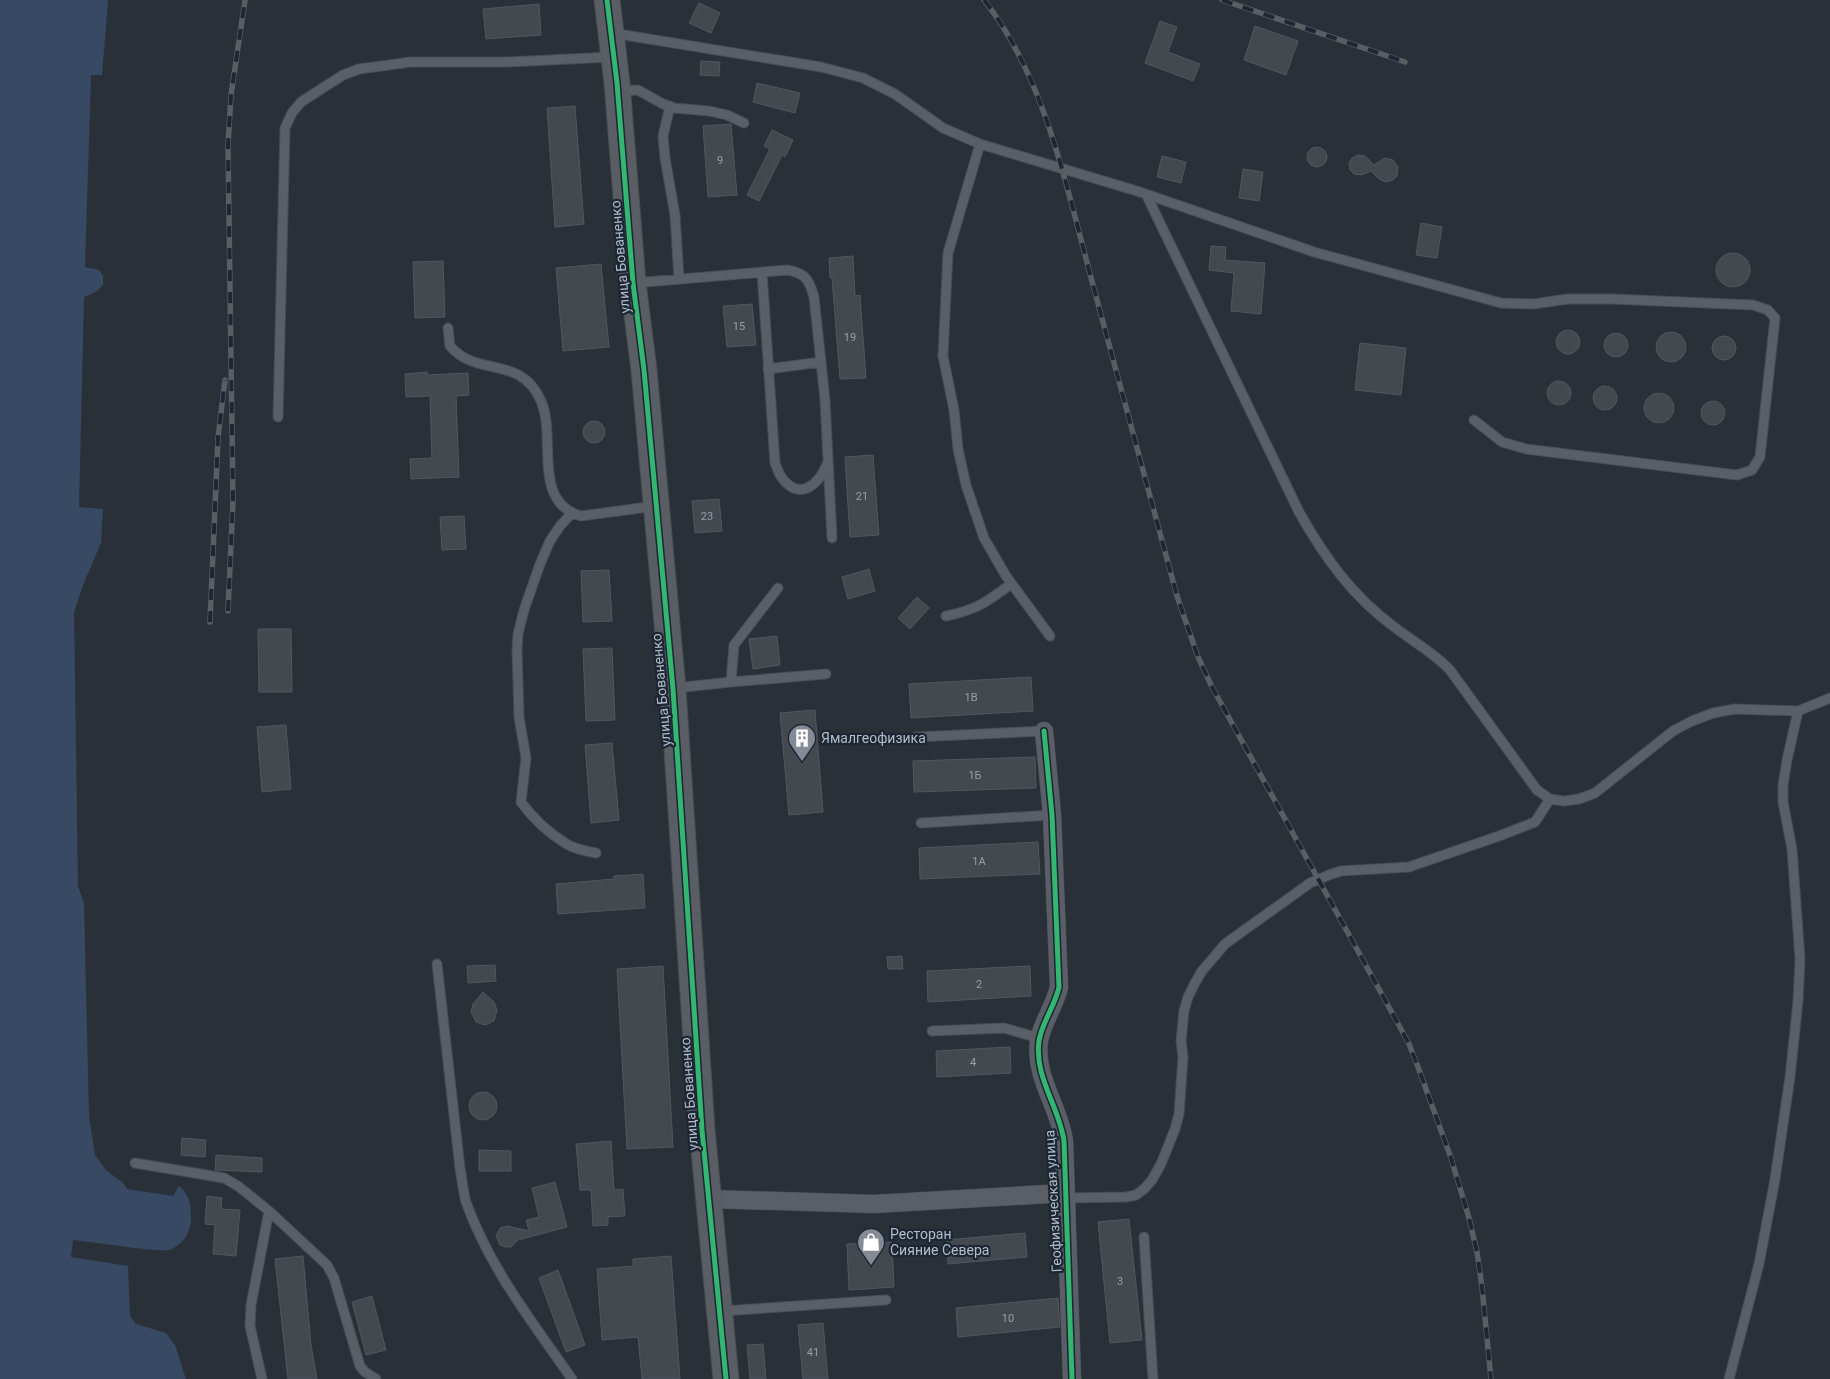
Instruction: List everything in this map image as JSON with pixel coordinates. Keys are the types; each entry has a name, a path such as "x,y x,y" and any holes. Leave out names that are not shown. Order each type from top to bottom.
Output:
{"street":[{"name":"улица Бованенко","path":"606,0 613,45 633,283 644,370 673,689 702,1130 726,1379"},
{"name":"Геофизическая улица","path":"1044,731 1052,816 1059,987 1056,999 1039,1038 1038,1055 1039,1069 1062,1126 1072,1379"},
{"path":"709,1199 874,1204 1066,1195"}],"lane":[{"path":"278,417 285,128 292,113 301,102 343,75 359,68 411,62 506,62 613,45 821,67 856,76 895,94 943,128 980,144 1146,194 1314,252 1501,303 1533,304 1568,299 1612,299 1753,305 1768,310 1775,318 1760,457 1752,470 1737,475 1526,449 1502,442 1474,420"},
{"path":"617,91 638,90 670,106 709,110 727,115 744,124"},
{"path":"670,106 663,136 675,215 679,279"},
{"path":"980,144 948,252 943,356 966,486 984,538 1012,584 1050,636"},
{"path":"1146,194 1299,512 1330,562 1356,595 1445,664 1537,790 1550,799 1572,800 1595,793 1673,731 1713,712 1735,709 1798,711 1830,698"},
{"path":"633,283 786,270 798,272 806,277 814,297 821,362 832,538"},
{"path":"762,272 775,463 782,478 791,486 800,490 809,488 818,482 828,462"},
{"path":"448,328 450,346 465,359 479,364 509,369 520,374 532,385 541,400 546,415 550,485 562,506 572,513 581,516 656,506"},
{"path":"768,369 821,362"},
{"path":"572,513 550,541 524,610 518,634 519,718 526,758 521,802 528,812 566,843 580,850 596,853"},
{"path":"946,616 968,612 987,602 1012,584"},
{"path":"731,682 734,644 778,588"},
{"path":"673,689 826,674"},
{"path":"1729,1379 1759,1264 1775,1179 1790,1077 1798,1001 1800,959 1792,849 1783,802 1783,785 1798,711"},
{"path":"916,737 1044,731"},
{"path":"1066,1195 1126,1197 1136,1195 1152,1180 1169,1146 1179,1114 1183,1057 1182,1028 1188,997 1202,971 1225,944 1318,879 1341,871 1409,866 1499,836 1535,822 1550,799"},
{"path":"920,822 1052,816"},
{"path":"437,964 460,1168 466,1200 489,1254 572,1379"},
{"path":"932,1030 1004,1028 1039,1038"},
{"path":"135,1163 224,1178 238,1186 269,1211 327,1266 334,1278 360,1366 365,1372 376,1379"},
{"path":"262,1379 250,1326 251,1305 269,1211"},
{"path":"1144,1238 1153,1379"},
{"path":"719,1312 886,1300"}],"water":[{"path":"0,0 108,0 102,75 91,75 85,267 99,270 103,276 103,285 96,292 84,297 79,507 103,509 101,543 74,612 78,886 84,903 89,1116 95,1155 106,1170 123,1183 127,1189 173,1196 179,1186 189,1200 191,1222 186,1237 169,1250 73,1240 71,1257 128,1266 130,1316 136,1324 166,1333 175,1345 186,1379 0,1379"}],"building":[{"path":"699,3 720,13 711,33 689,23"},
{"path":"539,4 541,35 486,39 483,9"},
{"path":"1160,21 1177,27 1168,52 1200,64 1193,81 1145,63"},
{"path":"1255,26 1298,41 1286,75 1244,60"},
{"path":"701,61 720,62 719,76 700,75"},
{"path":"757,83 800,93 795,113 753,102"},
{"path":"575,106 584,224 555,227 547,108"},
{"path":"731,124 737,195 708,197 703,126"},
{"path":"772,130 793,140 785,157 782,155 759,201 747,195 770,149 764,146"},
{"path":"1313,147 1321,147 1327,153 1327,161 1321,167 1313,167 1307,161 1307,153"},
{"path":"1358,155 1365,156 1374,165 1385,158 1393,160 1398,167 1397,176 1393,180 1386,182 1379,179 1371,171 1362,175 1354,174 1350,170 1349,163 1352,158"},
{"path":"1162,156 1186,162 1181,183 1157,177"},
{"path":"1243,169 1263,172 1259,201 1239,198"},
{"path":"1421,223 1442,227 1437,258 1416,255"},
{"path":"1211,246 1226,247 1225,260 1265,263 1261,314 1231,311 1234,273 1209,270"},
{"path":"1733,253 1740,254 1745,258 1749,263 1749,277 1745,282 1740,286 1733,287 1726,286 1721,282 1717,277 1716,270 1717,263 1721,258 1726,254"},
{"path":"853,256 855,296 860,295 866,378 840,379 829,258"},
{"path":"443,261 445,317 415,318 413,262"},
{"path":"601,264 609,347 563,351 556,268"},
{"path":"752,304 756,345 727,347 723,306"},
{"path":"1563,330 1573,330 1580,337 1580,347 1573,354 1563,354 1556,347 1556,337"},
{"path":"1671,332 1681,337 1686,347 1681,357 1671,362 1661,357 1656,347 1661,337"},
{"path":"1611,333 1621,333 1628,340 1628,350 1621,357 1611,357 1604,350 1604,340"},
{"path":"1724,336 1733,339 1736,348 1733,357 1724,360 1715,357 1712,348 1715,339"},
{"path":"1360,343 1406,348 1401,395 1355,390"},
{"path":"427,372 427,375 468,373 469,395 456,396 459,477 411,479 410,459 432,458 430,396 406,397 405,374"},
{"path":"1554,381 1564,381 1571,388 1571,398 1564,405 1554,405 1547,398 1547,388"},
{"path":"1605,386 1614,389 1617,398 1614,407 1605,410 1596,407 1593,398 1596,389"},
{"path":"1659,393 1669,398 1674,408 1669,418 1659,423 1649,418 1644,408 1649,398"},
{"path":"1708,401 1718,401 1725,408 1725,418 1718,425 1708,425 1701,418 1701,408"},
{"path":"594,421 602,424 605,432 602,440 594,443 586,440 583,432 586,424"},
{"path":"873,455 879,535 850,537 845,457"},
{"path":"719,499 722,531 695,533 692,501"},
{"path":"464,516 466,549 442,550 440,517"},
{"path":"869,569 875,591 848,599 842,577"},
{"path":"609,570 612,621 583,622 581,571"},
{"path":"917,597 929,608 910,629 898,618"},
{"path":"258,629 291,629 292,692 259,692"},
{"path":"777,636 780,665 753,669 749,639"},
{"path":"612,648 615,720 586,721 583,649"},
{"path":"1031,677 1033,711 911,718 909,684"},
{"name":"Ямалгеофизика","path":"815,710 823,812 789,815 780,713"},
{"path":"286,725 291,789 262,792 257,727"},
{"path":"612,743 619,820 591,823 585,745"},
{"path":"1035,757 1036,788 914,792 913,761"},
{"path":"1038,842 1040,874 920,879 919,848"},
{"path":"643,874 645,908 558,914 556,884 614,879 614,876"},
{"path":"902,956 903,969 888,969 887,957"},
{"path":"495,965 496,981 468,983 467,966"},
{"path":"663,966 673,1147 627,1149 617,969"},
{"path":"1030,966 1031,996 928,1002 927,971"},
{"path":"483,992 494,1002 497,1010 494,1021 485,1025 476,1022 471,1012 473,1004"},
{"path":"1010,1047 1011,1073 937,1077 936,1051"},
{"path":"483,1092 493,1096 497,1106 493,1116 483,1120 473,1116 469,1106 473,1096"},
{"path":"182,1138 206,1140 205,1157 181,1155"},
{"path":"611,1141 614,1190 623,1189 625,1216 608,1217 608,1225 593,1226 591,1190 580,1190 576,1144"},
{"path":"479,1150 511,1151 511,1171 479,1171"},
{"path":"216,1155 262,1158 262,1172 215,1170"},
{"path":"555,1182 567,1227 518,1240 511,1247 500,1245 496,1236 500,1228 507,1226 529,1231 526,1220 539,1217 532,1188"},
{"path":"207,1196 222,1198 221,1209 240,1210 236,1256 213,1254 215,1225 205,1224"},
{"path":"1129,1219 1142,1340 1110,1343 1098,1222"},
{"path":"1025,1233 1027,1257 948,1264 946,1240"},
{"name":"Ресторан Сияние Севера","path":"892,1242 894,1287 849,1290 847,1244"},
{"path":"303,1256 311,1345 317,1379 288,1379 275,1259"},
{"path":"671,1256 680,1379 642,1379 638,1337 602,1340 597,1269 633,1266 633,1259"},
{"path":"558,1270 585,1345 566,1352 539,1278"},
{"path":"372,1296 386,1350 366,1355 352,1302"},
{"path":"1058,1298 1060,1327 958,1337 956,1308"},
{"path":"823,1323 828,1379 803,1379 798,1325"},
{"path":"763,1344 766,1379 750,1379 747,1345"}],"railway":[{"path":"228,611 233,501 228,146 231,95 245,0"},
{"path":"984,0 1024,64 1052,136 1074,211 1177,596 1198,657 1212,687 1409,1044 1418,1067 1451,1158 1477,1252 1491,1379"},
{"path":"1222,0 1405,62"},
{"path":"210,622 218,438 225,380"}],"cycle path":[{"path":"607,0 617,83 633,283 644,370 673,689 702,1130 726,1379"},
{"path":"1044,731 1052,815 1059,987 1041,1034 1038,1054 1043,1079 1064,1141 1072,1379"}],"place":[{"name":"Ямалгеофизика","path":"802,762"},
{"name":"Ресторан Сияние Севера","path":"871,1266"}]}
